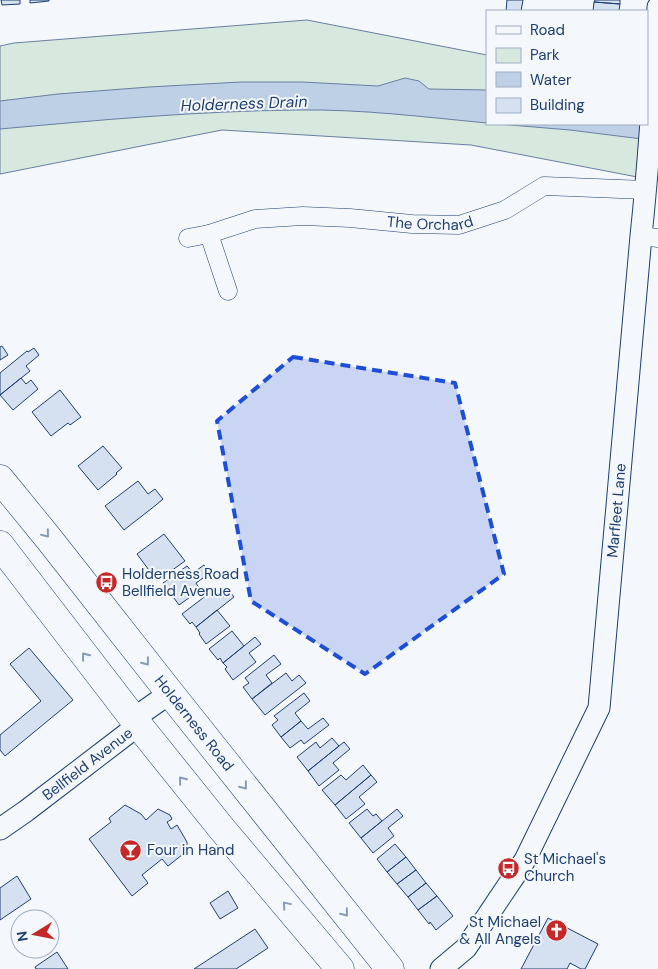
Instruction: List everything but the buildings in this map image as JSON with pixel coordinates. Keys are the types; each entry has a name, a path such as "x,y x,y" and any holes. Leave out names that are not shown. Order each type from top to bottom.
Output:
{"highway":[{"name":"Holderness Road","path":"0,479 50,538 170,693 390,969"},
{"path":"0,546 136,722 222,829 340,969"}],"street":[{"name":"Marfleet Lane","path":"441,969 466,948 525,860 599,708 649,237 646,190 658,6"},
{"name":"The Orchard","path":"188,238 208,234 254,219 303,216 412,224 459,225 505,210 544,186 646,190"},
{"path":"208,234 228,291"},
{"name":"Bellfield Avenue","path":"0,829 128,733 143,712 170,693"}],"highlighted area":[{"path":"293,357 455,383 504,574 365,674 251,601 217,421"}],"green space":[{"path":"307,20 486,55 486,125 648,125 658,89 658,181 471,145 222,130 0,174 0,46 14,43"}],"water":[{"name":"Holderness Drain","path":"405,78 419,81 429,89 486,90 486,123 369,112 298,110 186,114 0,129 0,101 58,94 241,82 302,82 378,86"},
{"path":"510,125 648,125 658,141"}],"place":[{"name":"Holderness Road Bellfield Avenue","path":"106,583"},
{"name":"Four in Hand","path":"131,850"},
{"name":"St Michael's Church","path":"508,868"},
{"name":"St Michael & All Angels","path":"557,931"}]}
